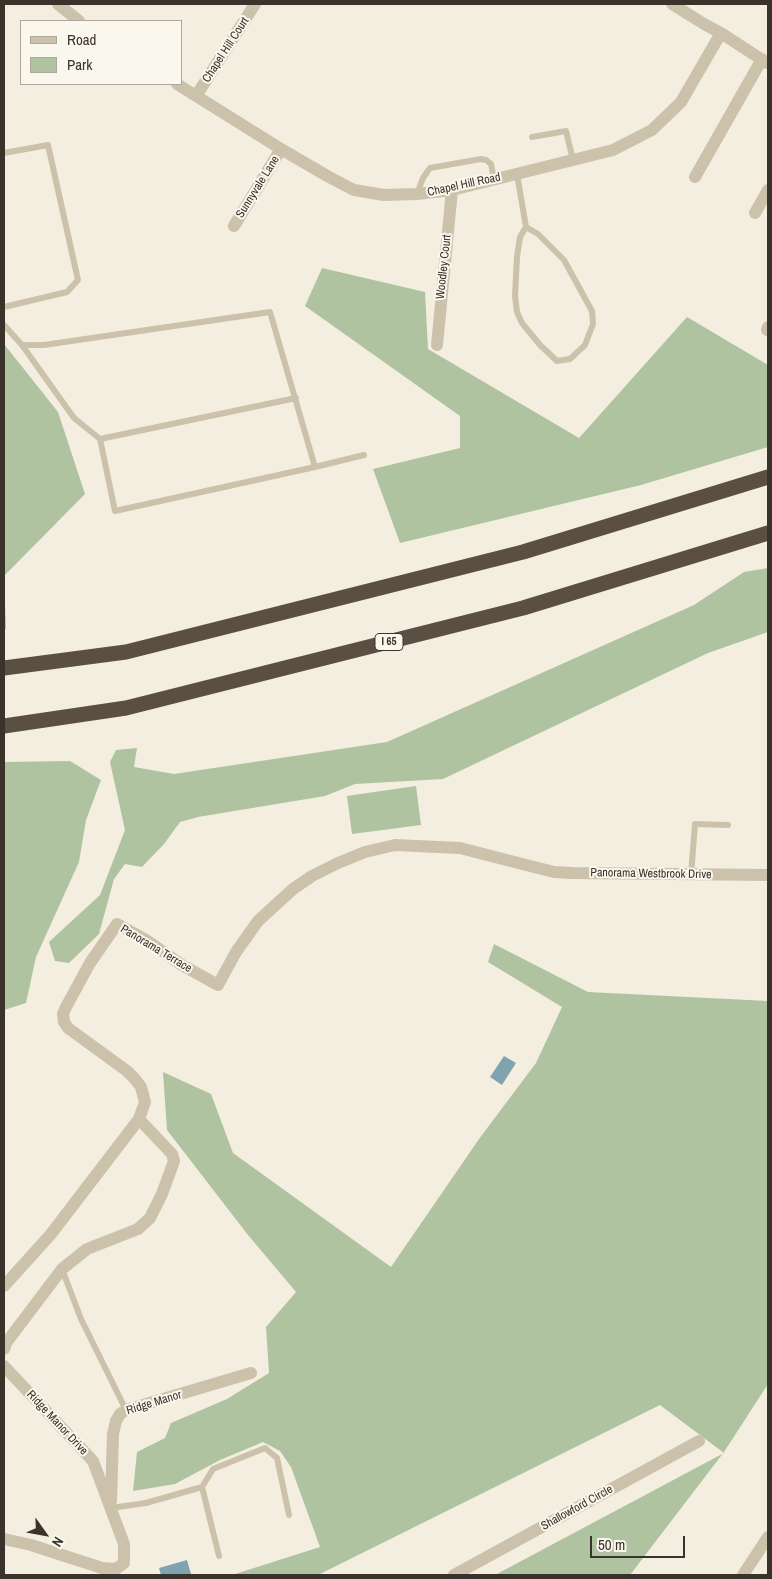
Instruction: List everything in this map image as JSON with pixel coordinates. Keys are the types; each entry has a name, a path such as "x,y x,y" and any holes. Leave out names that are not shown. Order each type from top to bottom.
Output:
{"highway":[{"path":"4,668 126,652 523,552 768,477"},
{"name":"I 65","path":"4,726 126,708 523,608 768,533"}],"street":[{"path":"58,4 78,20"},
{"name":"Chapel Hill Court","path":"196,96 255,4"},
{"path":"672,4 765,61 695,177"},
{"name":"Chapel Hill Road","path":"179,85 329,178 354,190 384,195 417,194 452,190 613,150 652,130 681,102 721,33"},
{"name":"Sunnyvale Lane","path":"234,226 281,149"},
{"name":"Woodley Court","path":"437,345 452,190"},
{"path":"755,212 768,190"},
{"name":"Panorama Terrace","path":"4,1286 51,1234 139,1119 145,1102 141,1087 127,1071 68,1028 64,1022 63,1014 90,964 117,924 218,985 236,952 258,921 293,889 338,862 365,852 395,845 460,848 534,868"},
{"name":"Panorama Westbrook Drive","path":"534,868 572,873 768,875"},
{"path":"4,1349 6,1343 62,1270 87,1249 138,1229 150,1218 162,1194 174,1162 172,1154 139,1119"},
{"name":"Ridge Manor Drive","path":"4,1366 93,1460 124,1544 124,1563 116,1569 102,1568 31,1544 4,1538"},
{"name":"Ridge Manor","path":"111,1508 113,1434 120,1414 126,1410 251,1373"},
{"name":"Shallowford Circle","path":"454,1575 699,1441"},
{"path":"743,1575 765,1550 768,1537"}],"lane":[{"path":"532,137 566,131 573,160"},
{"path":"4,153 48,145 78,280 68,292 4,306"},
{"path":"417,194 423,178 430,168 481,159 491,164 494,179"},
{"path":"516,174 526,227 520,237 517,257 515,296 517,312 522,323 540,345 557,361 570,359 585,345 593,324 592,311 564,260 538,234 526,227"},
{"path":"22,345 44,345 270,312 315,467"},
{"path":"4,325 22,345 74,418 100,439 115,511 364,455"},
{"path":"100,439 296,398"},
{"path":"691,874 695,824 728,825"},
{"path":"62,1270 81,1318 126,1410"},
{"path":"111,1508 146,1503 202,1487 213,1469 264,1448 278,1458 289,1514"},
{"path":"202,1487 219,1556"}],"green space":[{"path":"322,268 425,292 428,349 579,438 687,317 768,365 768,447 641,485 400,543 373,469 460,448 460,416 305,306"},
{"path":"4,344 58,412 85,494 4,576"},
{"path":"768,568 768,632 708,653 443,779 355,784 325,796 198,817 180,822 164,844 142,867 125,864 114,879 99,934 69,963 55,961 49,942 100,895 125,830 110,762 116,750 137,748 134,767 174,774 387,742 694,605 744,572"},
{"path":"4,576 6,629 4,629"},
{"path":"70,761 101,780 86,820 79,862 36,957 26,1003 4,1010 4,762"},
{"path":"416,786 421,825 352,834 347,796"},
{"path":"494,944 588,992 768,1001 768,1384 724,1453 660,1405 318,1575 232,1575 320,1547 291,1467 280,1451 263,1442 220,1460 175,1484 133,1491 137,1452 165,1438 171,1423 227,1399 269,1373 266,1327 296,1292 248,1235 167,1130 163,1072 211,1094 233,1153 391,1267 479,1139 536,1063 562,1007 488,962"},
{"path":"723,1454 630,1575 495,1575"}],"water":[{"path":"504,1056 516,1063 502,1085 490,1077"},
{"path":"187,1560 191,1574 161,1575 159,1568"}]}
